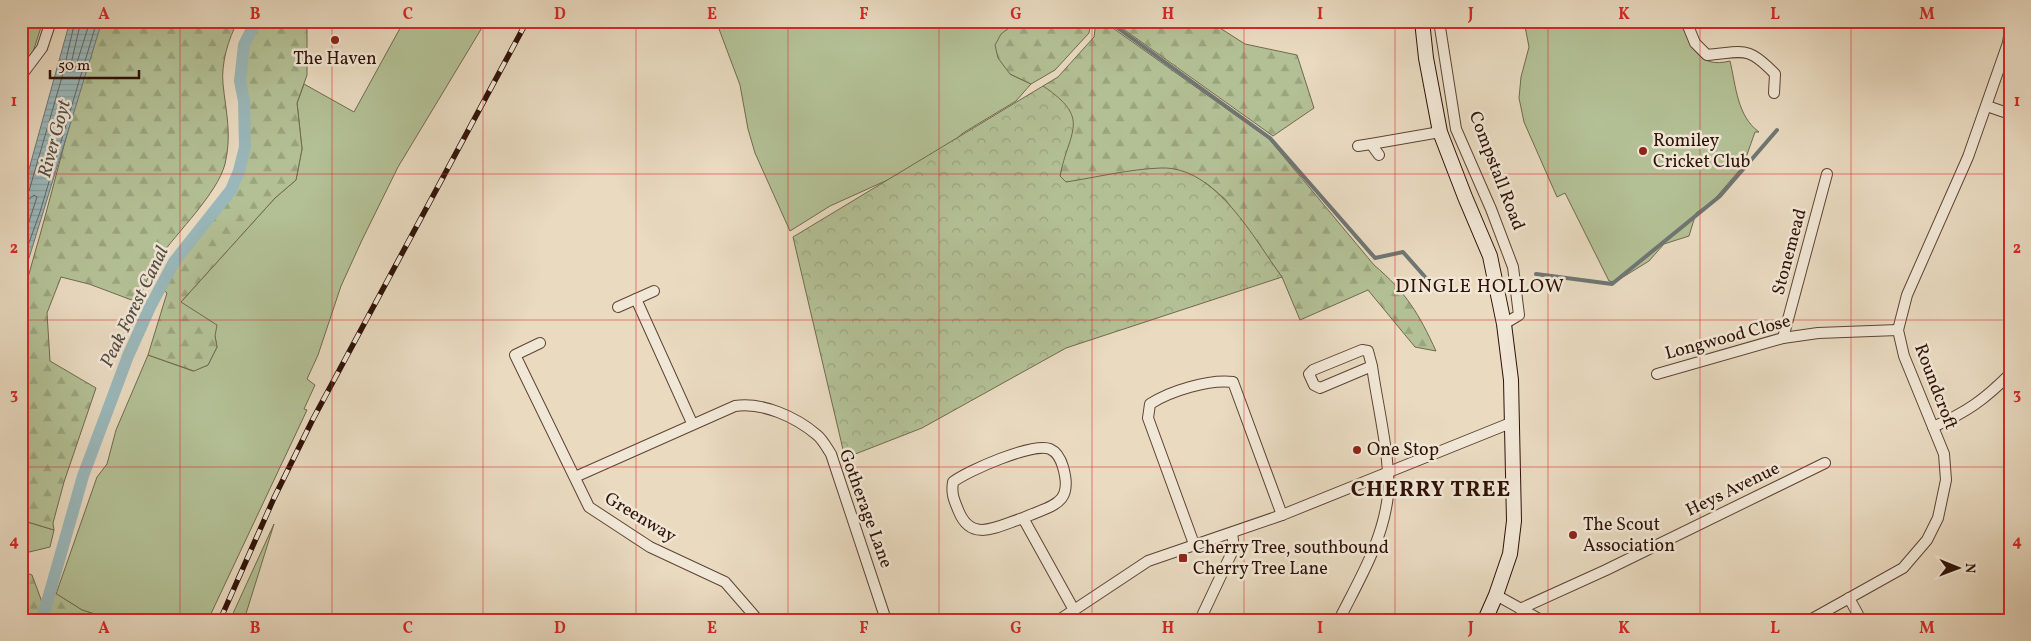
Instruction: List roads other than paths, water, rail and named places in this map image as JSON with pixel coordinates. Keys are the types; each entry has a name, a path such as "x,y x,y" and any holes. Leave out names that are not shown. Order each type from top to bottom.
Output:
{"main road":[{"name":"Compstall Road","path":"1422,21 1426,58 1440,132 1464,197 1490,256 1504,324 1513,422 1514,521 1510,554 1485,620"}],"street":[{"path":"21,76 42,48 51,21"},
{"name":"Compstall Road","path":"1439,21 1456,129 1491,209 1513,266 1519,315 1504,324"},
{"path":"1686,21 1695,43 1707,55 1737,51 1758,56 1776,74 1774,93"},
{"name":"Roundcroft","path":"1810,620 1903,568 1920,550 1933,530 1942,506 1946,480 1944,454 1904,356 1898,330 1907,295 1968,157 1987,106 2008,43 2010,29"},
{"path":"1987,106 2010,114"},
{"path":"1358,146 1440,132"},
{"path":"1371,144 1379,154"},
{"name":"Stonemead","path":"1784,338 1827,174"},
{"path":"618,307 654,291"},
{"path":"636,300 692,423"},
{"name":"Longwood Close","path":"1657,374 1784,338 1818,333 1898,330"},
{"name":"Greenway","path":"540,343 516,355 589,507 650,547 725,582 758,620"},
{"path":"1339,620 1367,567 1378,539 1388,495 1388,473 1372,366 1368,351 1362,350 1313,370 1309,374 1314,385 1320,388 1372,366"},
{"path":"1933,427 1960,415 1985,399 2010,374"},
{"path":"1194,544 1148,418 1150,404 1162,397 1218,380 1233,382 1282,515"},
{"name":"Gotherage Lane","path":"574,477 692,423 735,406 747,404 763,406 818,436 831,454 886,620"},
{"path":"1059,620 1148,561 1282,515 1513,422"},
{"path":"1036,447 1050,449 1060,458 1068,484 1064,497 1054,505 1023,518 990,529 974,530 964,524 951,493 953,482 964,473 1036,447"},
{"name":"Heys Avenue","path":"1520,609 1825,463"},
{"path":"1023,518 1074,610"},
{"path":"1200,620 1234,548 1232,533"},
{"path":"1496,595 1541,620"},
{"path":"1849,598 1860,620"}],"water":[{"name":"River Goyt","path":"70,21 102,21 21,284 21,198"}],"waterway":[{"name":"Peak Forest Canal","path":"42,620 83,476 128,356 150,307 174,262 231,190 239,171 245,147 244,101 240,81 244,45 256,21"},
{"path":"1108,21 1270,138 1375,258 1403,252 1426,278"},
{"path":"1536,274 1612,284 1720,196 1777,130"}],"railway":[{"path":"220,620 274,498 313,419 527,21"}],"place":[{"name":"The Haven","path":"335,40"},
{"name":"Romiley Cricket Club","path":"1643,151"},
{"name":"One Stop","path":"1357,450"},
{"name":"The Scout Association","path":"1573,535"},
{"name":"Cherry Tree, southbound Cherry Tree Lane","path":"1183,558"}],"district":[{"name":"DINGLE HOLLOW","path":"1480,287"},
{"name":"CHERRY TREE","path":"1431,490"}]}
